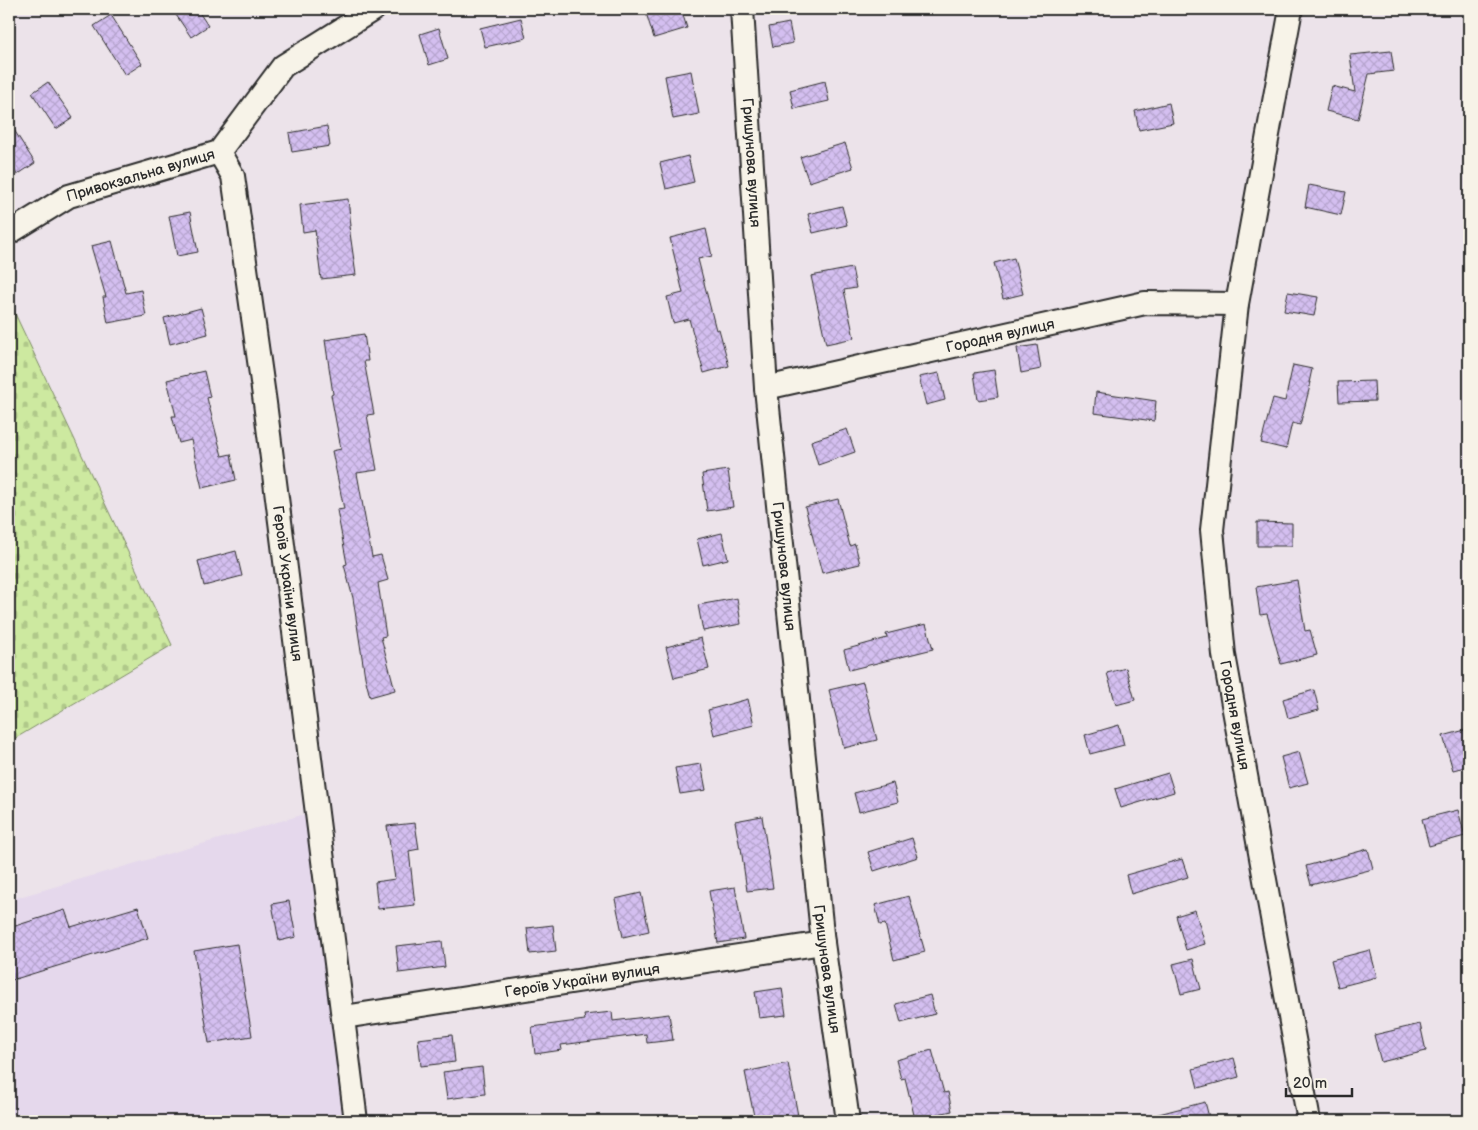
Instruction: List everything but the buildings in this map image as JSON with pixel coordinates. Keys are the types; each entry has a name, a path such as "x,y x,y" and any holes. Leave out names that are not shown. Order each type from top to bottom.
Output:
{"street":[{"name":"Привокзальна вулиця","path":"9,233 69,196 219,152 283,66 374,9"},
{"name":"Гришунова вулиця","path":"742,9 766,388 823,943 848,1121"},
{"name":"Городня вулиця","path":"1291,9 1237,304 1212,530 1224,655 1309,1121"},
{"name":"Героїв України вулиця","path":"219,152 233,176 265,403 356,1121"},
{"name":"Городня вулиця","path":"766,388 1145,303 1237,304"},
{"name":"Героїв України вулиця","path":"344,1018 823,943"}],"shaded area":[{"path":"312,812 346,1121 9,1121 9,900"}],"green space":[{"path":"9,301 172,645 9,742"}]}
